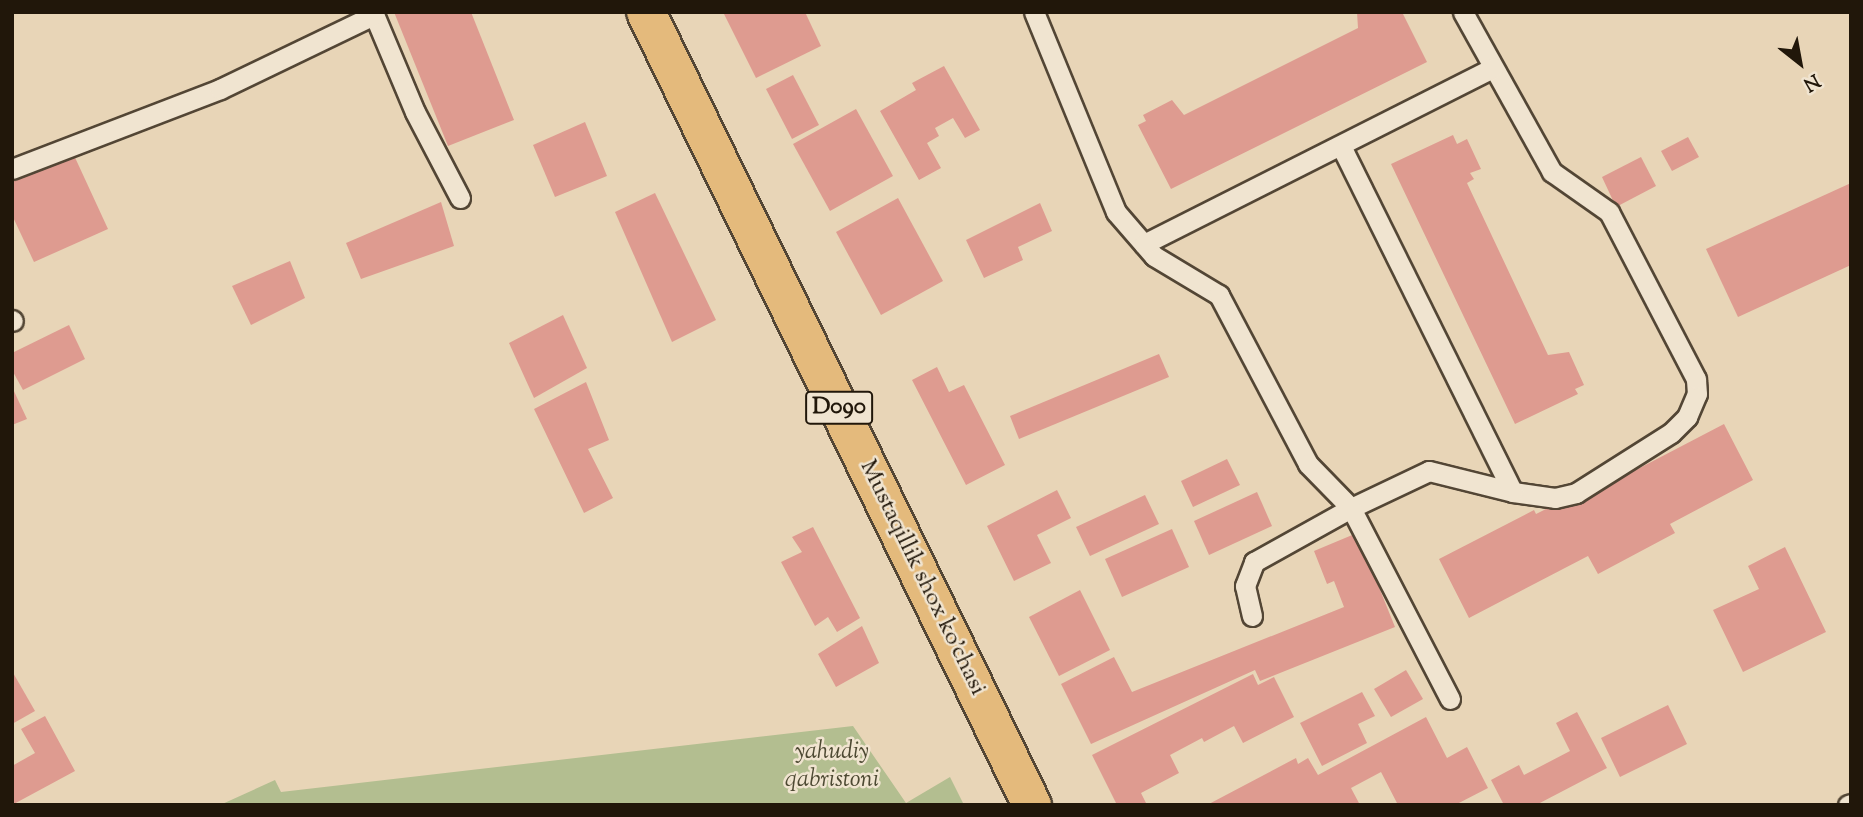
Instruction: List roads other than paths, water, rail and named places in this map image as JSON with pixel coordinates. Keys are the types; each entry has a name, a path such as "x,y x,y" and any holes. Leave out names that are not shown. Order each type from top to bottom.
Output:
{"main road":[{"name":"Mustaqillik shox ko'chasi","path":"646,12 1032,805"}],"lane":[{"path":"1034,12 1116,212 1154,256 1219,295 1308,464 1351,508 1450,699"},
{"path":"1252,616 1245,586 1254,562 1351,508 1429,471 1513,492 1555,498 1606,478 1671,433 1688,416 1698,394 1696,379 1609,212 1552,172 1463,12"},
{"path":"12,169 220,89 374,13 415,111 460,198"},
{"path":"1144,244 1493,68"},
{"path":"1341,146 1513,492"}],"park label":[{"name":"yahudiy qabristoni","path":"832,767"}]}
